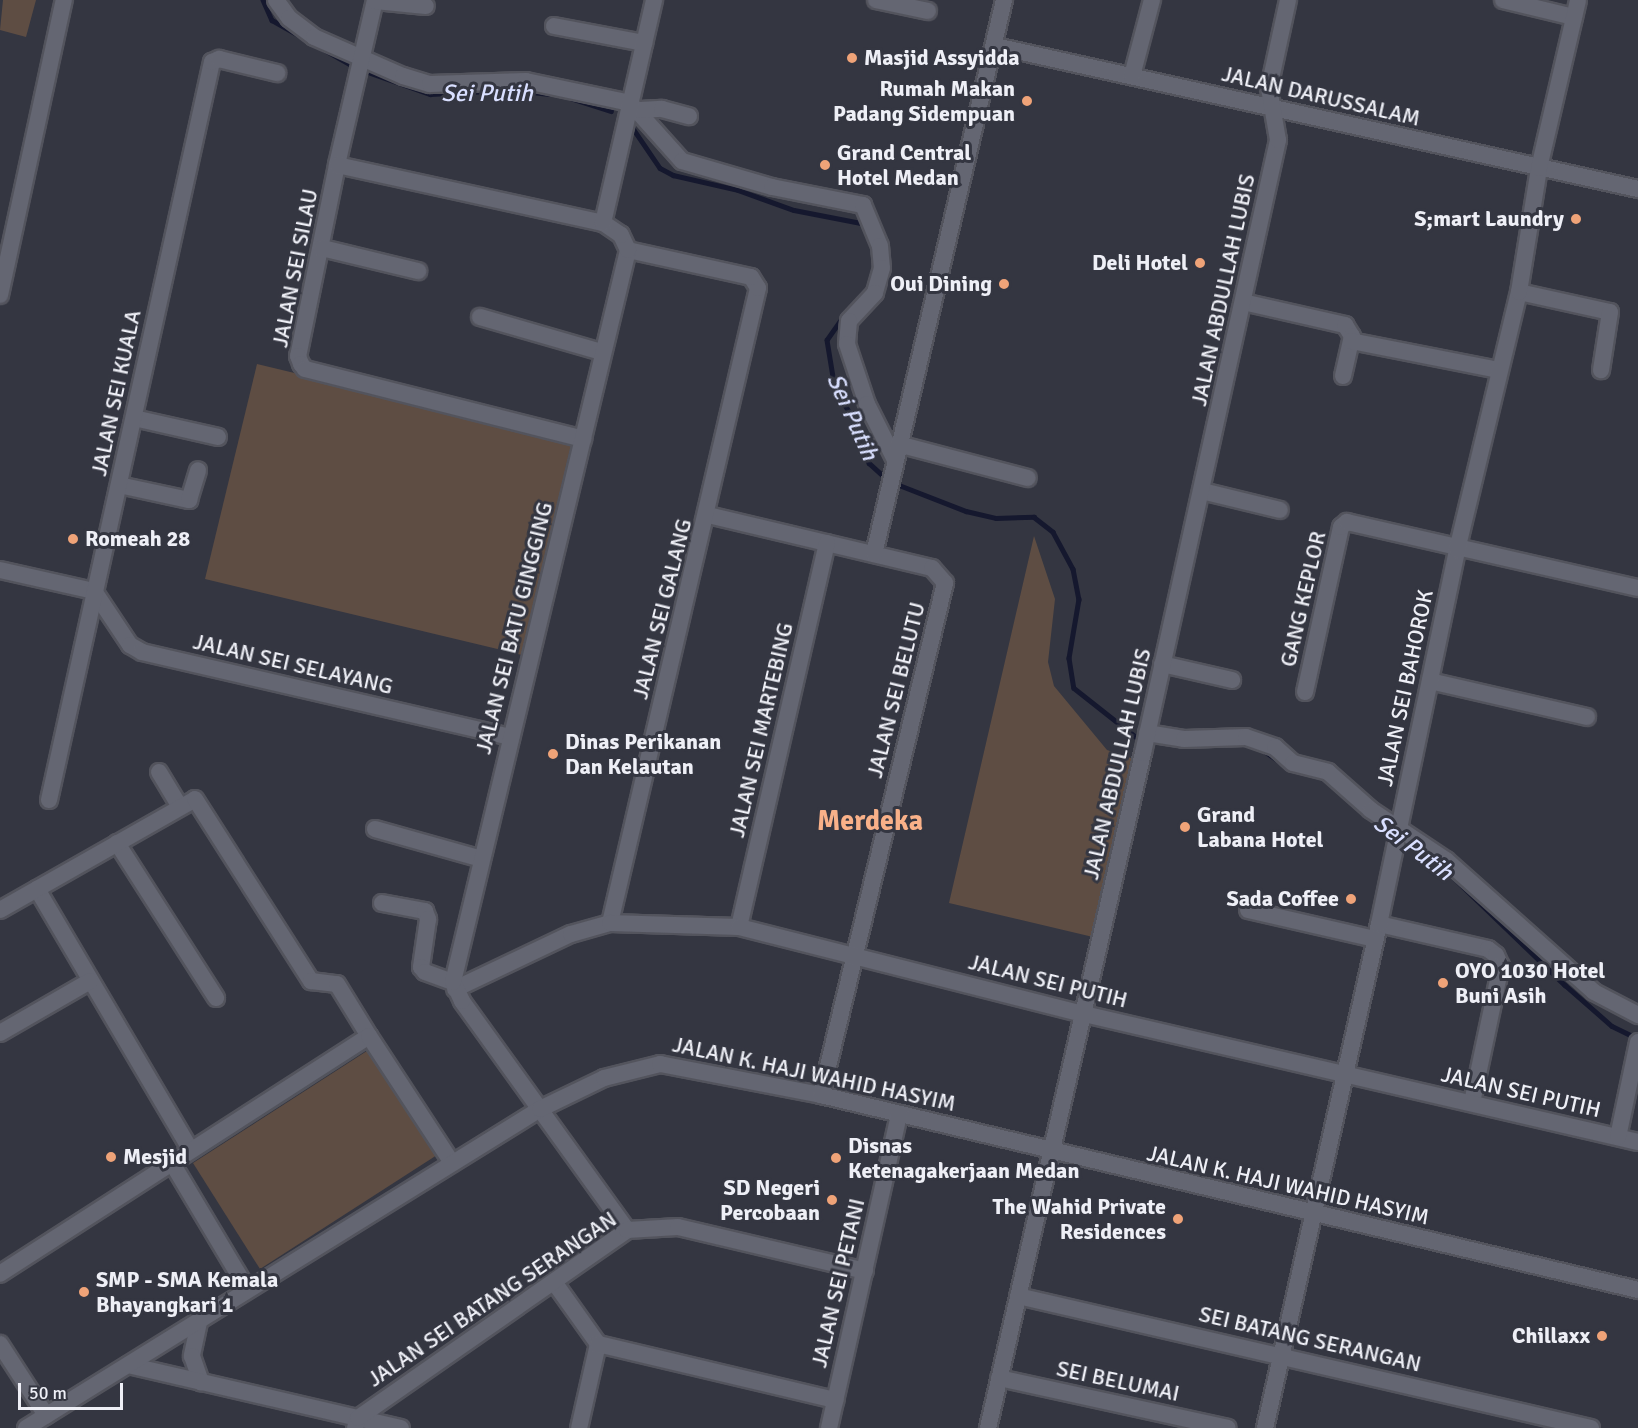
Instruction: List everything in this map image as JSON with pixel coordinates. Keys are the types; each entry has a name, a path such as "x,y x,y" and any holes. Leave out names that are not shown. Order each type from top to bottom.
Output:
{"street":[{"path":"0,296 64,0"},
{"path":"276,0 289,18 314,37 361,58 430,84 526,81 633,108 662,109 689,116"},
{"path":"603,223 621,135 633,108 654,0"},
{"path":"876,0 928,11"},
{"path":"874,554 1004,0"},
{"path":"1132,76 1152,0"},
{"name":"JALAN ABDULLAH LUBIS","path":"988,1428 1202,491 1278,140 1269,79 1288,0"},
{"path":"1503,0 1574,17"},
{"name":"JALAN SEI BAHOROK","path":"1265,1428 1398,835 1457,550 1520,292 1539,168 1578,0"},
{"path":"375,1 426,6"},
{"name":"JALAN SEI SILAU","path":"375,1 337,165 322,248 298,356 305,369 583,439"},
{"path":"554,26 644,43"},
{"name":"JALAN DARUSSALAM","path":"995,46 1638,189"},
{"name":"JALAN SEI KUALA","path":"49,800 212,62 219,59 276,73"},
{"path":"633,108 682,162 772,187 852,200 867,210 880,246 882,268 875,293 849,321 848,344 867,404 896,456"},
{"path":"337,165 603,223 621,235 628,250"},
{"path":"322,248 418,271"},
{"name":"JALAN SEI GALANG","path":"610,923 708,515 758,288 751,277 628,250"},
{"name":"JALAN SEI BATU GINGGING","path":"454,986 482,859 583,439 601,352 628,250"},
{"path":"1520,292 1610,312 1601,370"},
{"path":"1243,302 1342,323 1348,328 1351,341 1344,376"},
{"path":"480,317 601,352"},
{"path":"1351,341 1500,370"},
{"path":"134,418 218,437"},
{"path":"896,456 1028,478"},
{"path":"119,485 189,500 198,470"},
{"path":"1202,491 1280,510"},
{"name":"JALAN SEI BELUTU","path":"708,515 932,568 945,583 821,1095"},
{"name":"GANG KEPLOR","path":"1305,692 1344,524 1457,550"},
{"name":"JALAN SEI MARTEBING","path":"739,927 827,543"},
{"path":"1457,550 1638,588"},
{"path":"0,570 94,591"},
{"name":"JALAN SEI SELAYANG","path":"94,591 135,649 511,737"},
{"path":"1162,664 1232,680"},
{"path":"1430,681 1587,717"},
{"path":"1147,733 1184,739 1239,736 1268,743 1293,763 1328,772 1398,835 1446,860 1594,992 1638,1015"},
{"path":"159,772 179,805"},
{"path":"0,910 192,799 197,802 311,981 337,984 452,1163"},
{"path":"375,829 482,859"},
{"path":"117,843 216,998"},
{"path":"37,889 190,1149"},
{"path":"382,903 425,911 428,919 421,967 425,972 454,986 627,1230"},
{"path":"1248,910 1488,949 1496,955 1501,966 1472,1103"},
{"name":"JALAN SEI PUTIH","path":"454,986 571,934 610,923 739,927 1084,1014 1638,1142"},
{"path":"0,1033 90,981"},
{"path":"0,1274 172,1163 190,1149 369,1036"},
{"path":"1618,1137 1638,1042"},
{"name":"JALAN K. HAJI WAHID HASYIM","path":"26,1428 540,1108 604,1078 660,1064 821,1095 899,1113 1313,1215 1638,1290"},
{"name":"JALAN SEI PETANI","path":"829,1428 899,1113"},
{"path":"172,1163 247,1289"},
{"name":"JALAN SEI BATANG SERANGAN","path":"357,1423 627,1230 678,1227 865,1271"},
{"path":"554,1282 598,1344 835,1400"},
{"name":"SEI BATANG SERANGAN","path":"1018,1296 1591,1428"},
{"path":"199,1322 192,1356 201,1382"},
{"path":"0,1344 46,1415"},
{"path":"579,1428 598,1344"},
{"path":"128,1365 357,1423 401,1428"},
{"name":"SEI BELUMAI","path":"999,1378 1228,1428"}],"shaded area":[{"path":"3,0 36,0 26,37 0,30"},
{"path":"257,364 574,440 522,655 205,579"},
{"path":"1034,536 1055,599 1048,662 1054,686 1107,750 1134,759 1093,937 949,903"},
{"path":"370,1049 437,1155 260,1269 193,1163"}],"waterway":[{"name":"Sei Putih","path":"263,0 272,20 353,66"},
{"name":"Sei Putih","path":"365,71 430,94 512,90 550,94"},
{"name":"Sei Putih","path":"570,98 611,111"},
{"name":"Sei Putih","path":"630,124 660,168 673,175 738,190 794,210 866,224"},
{"name":"Sei Putih","path":"844,316 827,340 835,389 856,422 869,463 887,479"},
{"name":"Sei Putih","path":"894,483 966,511 996,518 1034,517 1053,532 1073,569 1079,599 1069,658 1074,688 1136,737"},
{"name":"Sei Putih","path":"1263,750 1290,769"},
{"name":"Sei Putih","path":"1401,841 1422,853"},
{"name":"Sei Putih","path":"1452,876 1565,985 1612,1026 1637,1038"}],"place":[{"name":"Masjid Assyidda","path":"852,58"},
{"name":"Rumah Makan Padang Sidempuan","path":"1027,101"},
{"name":"Grand Central Hotel Medan","path":"825,165"},
{"name":"S;mart Laundry","path":"1576,219"},
{"name":"Deli Hotel","path":"1200,263"},
{"name":"Oui Dining","path":"1004,284"},
{"name":"Romeah 28","path":"73,539"},
{"name":"Dinas Perikanan Dan Kelautan","path":"553,754"},
{"name":"Grand Labana Hotel","path":"1185,827"},
{"name":"Sada Coffee","path":"1351,899"},
{"name":"OYO 1030 Hotel Buni Asih","path":"1443,983"},
{"name":"Mesjid","path":"111,1157"},
{"name":"Disnas Ketenagakerjaan Medan","path":"836,1158"},
{"name":"SD Negeri Percobaan","path":"832,1200"},
{"name":"The Wahid Private Residences","path":"1178,1219"},
{"name":"SMP - SMA Kemala Bhayangkari 1","path":"84,1292"},
{"name":"Chillaxx","path":"1602,1336"}],"district":[{"name":"Merdeka","path":"870,821"}]}
